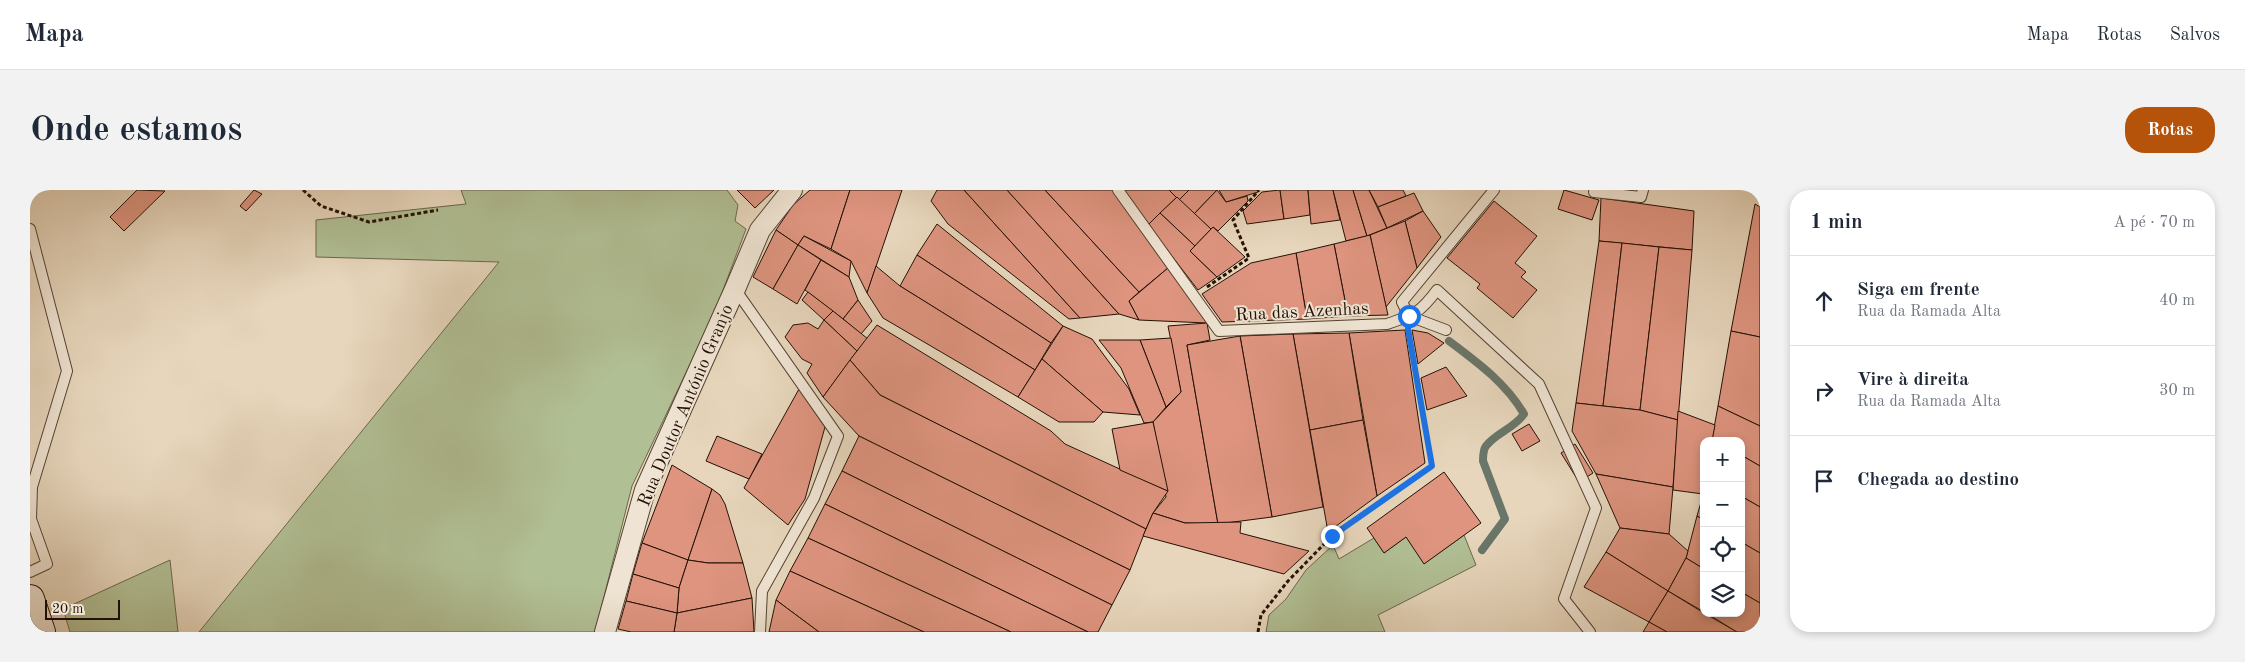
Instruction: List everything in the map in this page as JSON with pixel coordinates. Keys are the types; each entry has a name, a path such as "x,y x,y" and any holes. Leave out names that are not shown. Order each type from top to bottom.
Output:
{"street":[{"name":"Rua Doutor António Granjo","path":"605,632 645,490 760,230 792,190"},
{"path":"30,599 41,632"}],"lane":[{"name":"Rua das Azenhas","path":"1118,190 1219,331 1387,324 1409,316"},
{"path":"1446,330 1409,316 1402,302 1494,190"},
{"path":"1594,192 1641,197 1643,190"},
{"path":"30,229 67,372 32,487 31,519 47,564 30,572"},
{"path":"735,289 838,436 814,498 762,591 760,632"},
{"path":"1409,316 1425,307 1437,290 1538,384 1596,508 1564,599 1590,632"}],"path":[{"path":"303,190 321,206 369,222 438,210"},
{"path":"1195,296 1248,258 1233,220 1259,190"},
{"path":"1258,632 1261,615 1288,581 1332,536 1432,466 1408,329 1409,316"}],"green space":[{"path":"461,190 727,190 738,205 735,221 746,229 714,314 632,486 595,632 199,632 499,262 316,257 316,220 466,204"},
{"path":"1464,535 1476,565 1378,615 1385,632 1266,632 1269,615 1286,599 1306,570 1333,545 1339,559 1374,538 1384,553 1406,537 1425,563"},
{"path":"170,560 178,632 70,632 63,609"}],"building":[{"path":"137,190 165,191 124,231 110,217"},
{"path":"254,190 262,194 246,211 240,206"},
{"path":"737,190 774,190 755,208"},
{"path":"810,190 850,190 831,249 804,236 798,245 776,230 793,205"},
{"path":"850,190 902,190 867,293 851,261 831,249"},
{"path":"937,190 964,190 1080,318 1069,319 948,224 931,201"},
{"path":"964,190 1007,190 1119,314 1080,318"},
{"path":"1007,190 1045,190 1139,292 1129,301 1139,320 1119,314"},
{"path":"1045,190 1115,190 1168,268 1139,292"},
{"path":"1122,190 1169,190 1177,197 1148,225"},
{"path":"1169,190 1189,190 1179,200"},
{"path":"1189,190 1217,190 1194,214 1179,200"},
{"path":"1217,190 1226,202 1247,196 1248,201 1218,231 1213,227 1211,229 1194,214"},
{"path":"1219,190 1257,190 1258,192 1226,202"},
{"path":"1280,190 1284,219 1247,224 1243,211 1262,192"},
{"path":"1280,190 1308,190 1310,215 1284,219"},
{"path":"1308,190 1333,190 1340,220 1311,224"},
{"path":"1333,190 1353,190 1367,236 1346,241"},
{"path":"1353,190 1369,190 1387,228 1367,236"},
{"path":"1369,190 1403,190 1406,196 1378,207"},
{"path":"1564,190 1599,200 1592,220 1558,209"},
{"path":"1414,193 1423,211 1387,228 1378,207"},
{"path":"1177,197 1211,229 1195,246 1160,213"},
{"path":"1601,198 1694,211 1692,250 1599,241"},
{"path":"1494,201 1537,236 1515,263 1526,272 1521,277 1537,290 1513,318 1477,288 1480,284 1447,258"},
{"path":"1755,204 1760,207 1760,337 1731,331"},
{"path":"1423,211 1441,237 1417,268 1405,221"},
{"path":"1160,213 1195,246 1190,251 1217,277 1198,290 1148,225"},
{"path":"1405,221 1417,268 1386,307 1370,235"},
{"path":"937,224 1063,326 1051,343 917,255"},
{"path":"1213,227 1245,257 1217,277 1190,251"},
{"path":"776,230 798,245 773,289 753,277"},
{"path":"1370,235 1388,315 1348,316 1334,244"},
{"path":"804,236 851,261 849,277 798,245"},
{"path":"1599,241 1622,243 1603,406 1576,403"},
{"path":"1622,243 1659,247 1640,410 1603,406"},
{"path":"1334,244 1348,316 1307,319 1296,253"},
{"path":"798,245 821,260 797,304 773,289"},
{"path":"1659,247 1692,250 1678,420 1640,410"},
{"path":"1296,253 1307,319 1222,322 1202,294 1251,263"},
{"path":"917,255 1051,343 1035,370 900,286"},
{"path":"821,260 849,277 858,300 843,319 805,290"},
{"path":"876,266 900,286 1035,370 1018,397 883,318 867,293"},
{"path":"1168,268 1207,323 1139,320 1129,301"},
{"path":"808,292 833,311 824,320 802,300"},
{"path":"858,300 872,321 861,334 843,319"},
{"path":"833,311 868,339 857,351 824,320"},
{"path":"824,320 857,351 823,397 807,373 812,364 802,359 785,337 793,325 808,323 818,329"},
{"path":"1207,323 1210,340 1187,345 1218,524 1185,523 1153,513 1166,497 1153,422 1181,392 1168,326"},
{"path":"877,325 1051,431 1065,444 1168,491 1153,513 1146,529 880,395 850,360"},
{"path":"1063,326 1092,339 1129,389 1140,415 1103,412 1042,359"},
{"path":"1405,330 1425,463 1377,496 1349,333"},
{"path":"1412,330 1428,333 1444,343 1418,364"},
{"path":"1731,331 1760,337 1760,426 1718,406"},
{"path":"1349,333 1363,420 1310,430 1293,334"},
{"path":"1293,334 1323,507 1272,517 1240,336"},
{"path":"1240,336 1272,517 1218,524 1187,345"},
{"path":"1171,338 1181,392 1166,407 1140,340"},
{"path":"1099,340 1140,340 1166,407 1153,422 1144,423 1121,368"},
{"path":"1042,359 1103,412 1094,422 1059,422 1018,397"},
{"path":"850,360 880,395 1146,529 1130,570 859,436 823,397"},
{"path":"1446,367 1467,396 1427,410 1421,378"},
{"path":"799,389 825,427 805,499 788,525 744,488"},
{"path":"1576,403 1640,410 1678,420 1673,487 1596,474 1572,431"},
{"path":"1718,406 1760,426 1760,466 1745,457 1745,437 1712,437"},
{"path":"1678,411 1715,425 1713,437 1700,437 1700,494 1673,490"},
{"path":"1363,420 1377,496 1328,532 1310,430"},
{"path":"1153,422 1168,491 1120,470 1112,429"},
{"path":"1529,424 1540,441 1522,451 1512,434"},
{"path":"717,436 762,454 749,479 706,461"},
{"path":"859,436 1130,570 1112,605 842,471"},
{"path":"1575,444 1593,473 1579,482 1561,453"},
{"path":"1745,457 1760,466 1760,507 1745,498"},
{"path":"672,465 712,489 688,560 642,543"},
{"path":"842,471 1112,605 1098,632 1088,632 825,504"},
{"path":"1444,472 1481,523 1424,564 1406,537 1384,553 1367,528"},
{"path":"1596,474 1673,487 1669,534 1620,528"},
{"path":"712,489 720,495 725,504 743,563 708,563 688,560"},
{"path":"1745,498 1760,507 1760,553 1745,544"},
{"path":"825,504 1088,632 1011,632 808,538"},
{"path":"1700,506 1700,518 1697,516"},
{"path":"1153,513 1185,523 1241,522 1240,533 1309,551 1284,574 1143,536"},
{"path":"1697,516 1700,518 1700,567 1686,558"},
{"path":"1620,528 1669,534 1688,551 1668,591 1606,552"},
{"path":"808,538 1011,632 924,632 790,571"},
{"path":"642,543 688,560 679,588 633,574"},
{"path":"1745,544 1760,553 1760,603 1745,594"},
{"path":"1606,552 1668,591 1649,622 1584,587"},
{"path":"1686,558 1700,567 1700,610 1668,591"},
{"path":"688,560 708,563 743,563 752,598 677,613 679,588"},
{"path":"790,571 924,632 819,632 776,600"},
{"path":"633,574 679,588 677,613 626,601"},
{"path":"1668,591 1700,611 1700,617 1711,617 1737,632 1667,632 1649,622"},
{"path":"1745,594 1760,603 1760,632 1737,632 1713,617 1745,617"},
{"path":"752,598 754,632 674,632 677,613"},
{"path":"776,600 819,632 769,632"},
{"path":"626,601 677,613 674,632 631,632 618,629"},
{"path":"1649,622 1667,632 1643,632"}],"waterway":[{"path":"1449,341 1500,383 1509,392 1524,414 1484,449 1483,461 1505,519 1482,550"}],"route":[{"path":"1332,536 1432,466 1408,329 1409,316"}]}
